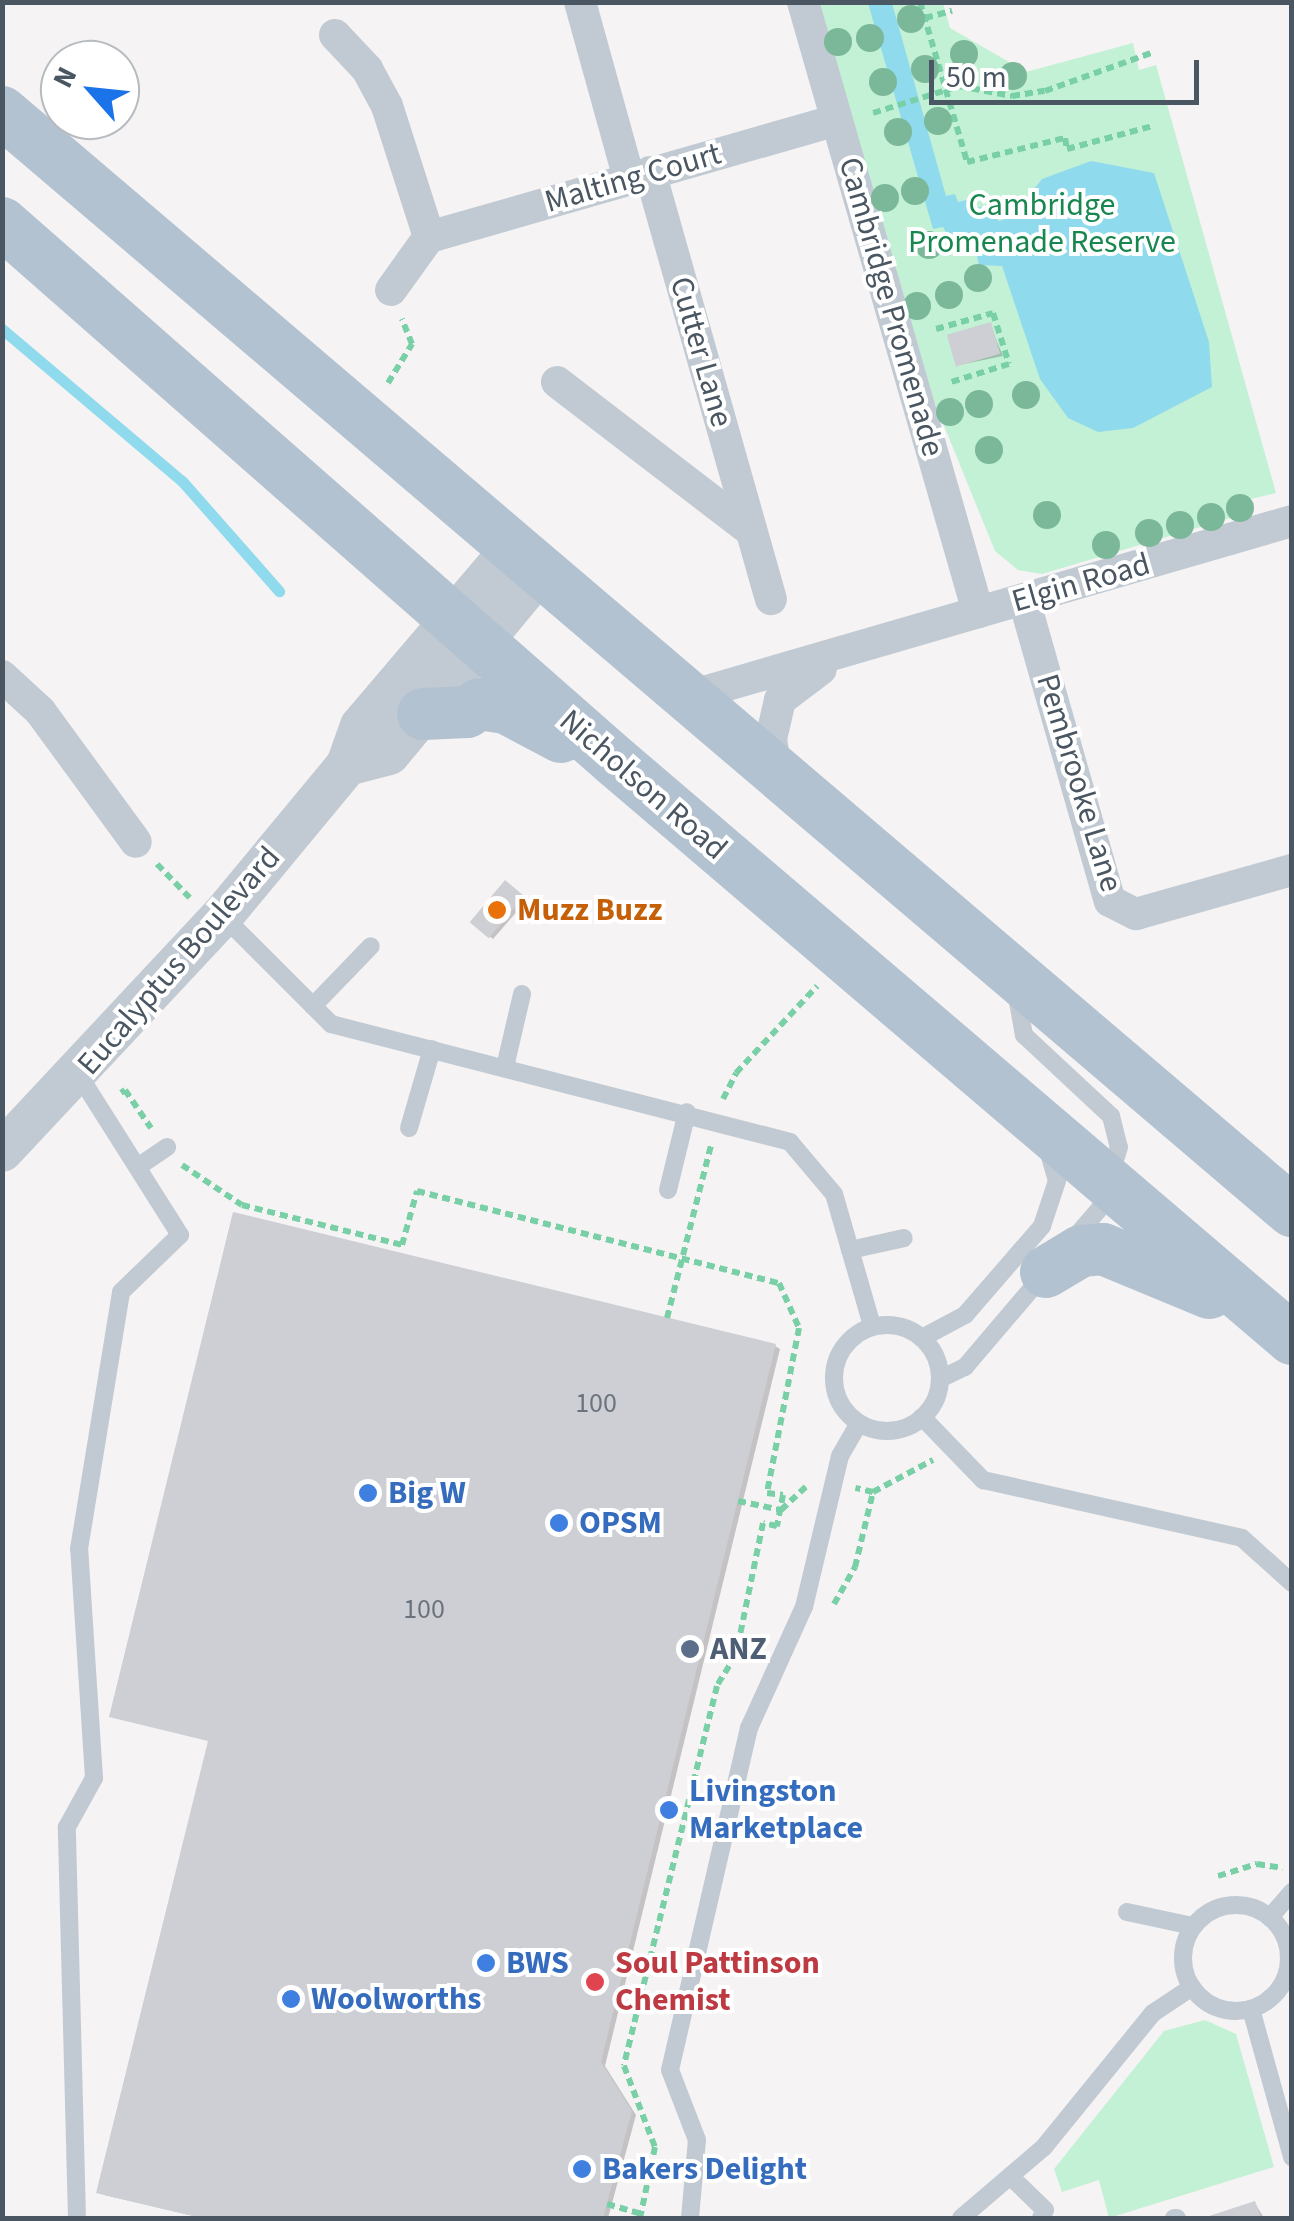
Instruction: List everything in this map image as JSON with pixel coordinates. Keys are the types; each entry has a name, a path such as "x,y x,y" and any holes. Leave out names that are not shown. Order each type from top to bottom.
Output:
{"main road":[{"path":"2,112 684,698 1292,1211"},
{"name":"Nicholson Road","path":"2,222 616,762 1272,1322"},
{"path":"422,714 466,712 480,704 506,708 586,755 616,762"},
{"path":"1046,1272 1081,1251 1103,1248 1272,1322"}],"street":[{"name":"Cutter Lane","path":"580,2 640,176 771,599"},
{"name":"Cambridge Promenade","path":"803,2 978,612"},
{"path":"335,35 367,68 387,106 429,236 391,290"},
{"name":"Malting Court","path":"429,236 837,120"},
{"path":"557,382 752,531"},
{"name":"Elgin Road","path":"684,698 1292,521"},
{"name":"Eucalyptus Boulevard","path":"2,1151 80,1075 210,910 347,765 361,726 465,629 526,561"},
{"name":"Pembrooke Lane","path":"1024,600 1110,901 1136,914 1292,870"},
{"name":"Eucalyptus Boulevard","path":"347,765 390,754 422,714 465,629"},
{"name":"Elgin Road","path":"777,777 772,739 780,700 797,682 870,645"},
{"path":"2,676 40,710 136,842"}],"lane":[{"path":"210,910 331,1024 687,1112 790,1142 834,1194 872,1326"},
{"path":"313,1006 372,946"},
{"path":"940,1380 965,1367 1101,1207 1118,1147 1111,1116 1024,1035 1013,976"},
{"path":"504,1067 522,994"},
{"path":"409,1128 432,1049"},
{"path":"77,2218 67,1827 94,1778 78,1549 121,1292 180,1236 80,1075"},
{"path":"922,1338 965,1315 1042,1226 1057,1181 1044,1135 1021,1108"},
{"path":"668,1190 687,1112"},
{"path":"139,1166 167,1147"},
{"path":"850,1250 904,1238"},
{"path":"898,1325 922,1338 938,1361 940,1380 922,1416 888,1432 859,1423 840,1406 834,1369 852,1337 872,1326 898,1325"},
{"path":"922,1416 983,1480 1242,1538 1292,1582"},
{"path":"690,2218 697,2158 670,2070 749,1728 804,1607 833,1484 859,1423"},
{"path":"1271,1916 1292,1892"},
{"path":"1127,1912 1193,1926 1230,1905 1271,1916 1285,1935 1288,1969 1272,1998 1251,2009 1224,2010 1192,1987 1183,1963 1193,1926"},
{"path":"961,2218 1044,2147 1153,2013 1192,1987"},
{"path":"1251,2009 1292,2157"},
{"path":"1273,2090 1292,2084"},
{"path":"1011,2177 1045,2210 1041,2218"}],"path":[{"path":"920,2 966,162 1065,138 1067,149 1152,126"},
{"path":"925,18 952,11"},
{"path":"873,113 958,86 1012,96 1045,90 1151,53"},
{"path":"380,397 412,344 391,290"},
{"path":"936,330 993,313 1009,364 952,382"},
{"path":"136,842 210,910"},
{"path":"125,1090 167,1147 242,1205 402,1245 417,1191 778,1283 799,1328 767,1493 783,1496 781,1510 777,1526 762,1523 736,1654 718,1686 624,2066 655,2147 640,2216 607,2204"},
{"path":"781,1510 814,1480 873,1492 855,1566 829,1614"},
{"path":"738,1501 781,1510"},
{"path":"1218,1876 1256,1864 1280,1866 1292,1875"},
{"path":"655,2147 697,2158"}],"green space":[{"name":"Cambridge Promenade Reserve","path":"819,3 943,3 950,28 1026,72 1133,43 1139,70 1156,65 1276,493 1251,499 1244,514 1042,574 1018,570 995,551 934,401"},
{"path":"1205,2020 1236,2034 1274,2167 1109,2218 1099,2180 1062,2192 1054,2169 1164,2031"}],"water":[{"path":"868,3 892,3 946,196 955,194 958,202 971,199 974,209 984,206 999,221 1012,217 1042,179 1091,161 1154,173 1209,342 1212,387 1133,428 1098,432 1068,418 1040,379 1002,266 979,265 976,252 959,256 943,227 933,229"}],"building":[{"path":"991,322 1000,354 956,366 947,335"},
{"path":"505,880 524,896 489,938 470,922"},
{"path":"233,1212 776,1344 601,2062 632,2111 603,2218 201,2218 96,2193 208,1741 109,1717"},
{"path":"1255,2201 1261,2218 1203,2218"}],"waterway":[{"path":"2,329 182,481 279,591"}],"place":[{"name":"Muzz Buzz","path":"497,910"},
{"name":"Big W","path":"368,1493"},
{"name":"OPSM","path":"559,1523"},
{"name":"ANZ","path":"690,1649"},
{"name":"Livingston Marketplace","path":"669,1810"},
{"name":"BWS","path":"486,1963"},
{"name":"Soul Pattinson Chemist","path":"595,1982"},
{"name":"Woolworths","path":"291,1999"},
{"name":"Bakers Delight","path":"582,2169"}]}
